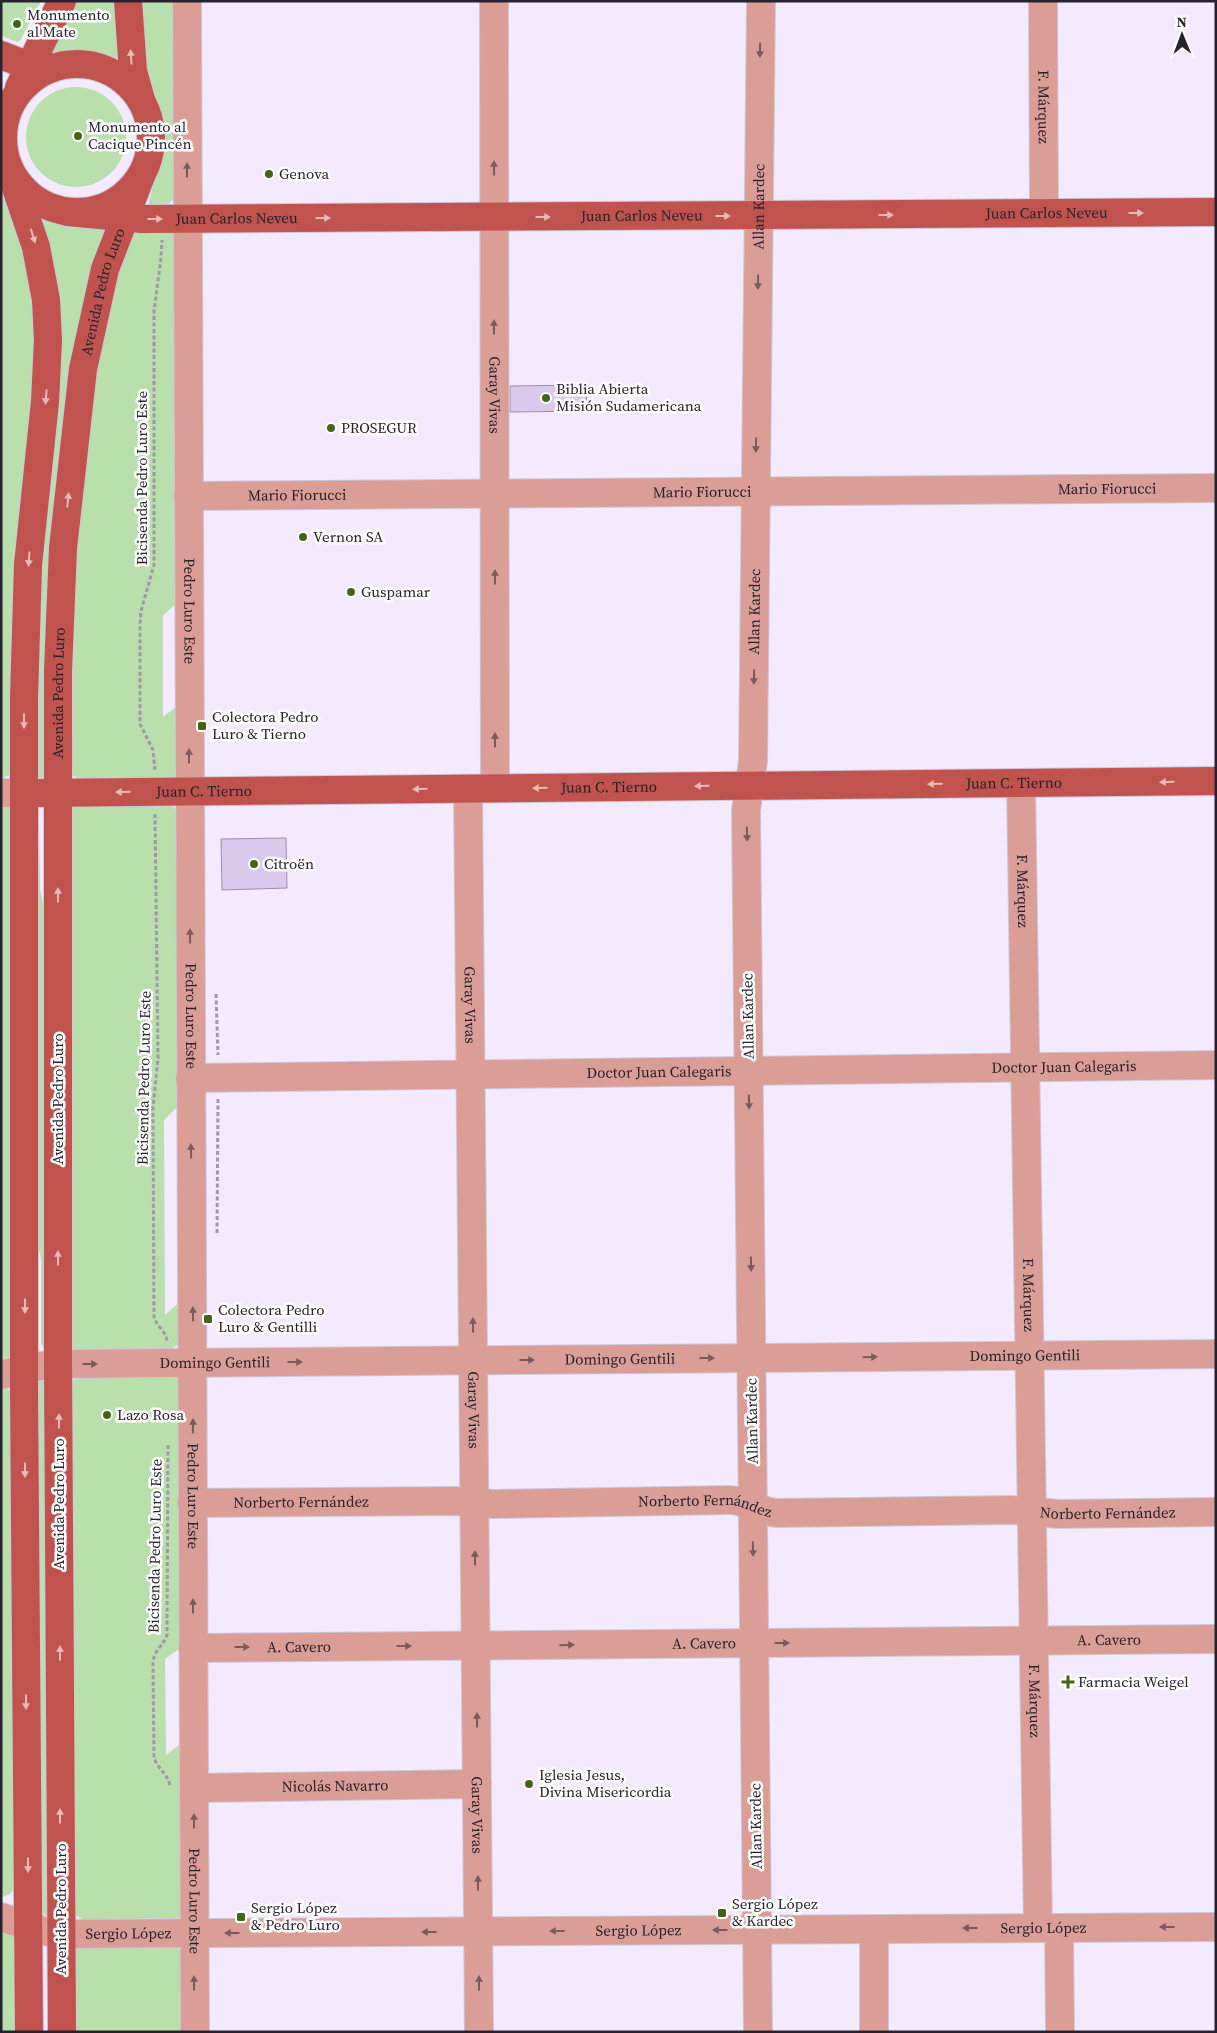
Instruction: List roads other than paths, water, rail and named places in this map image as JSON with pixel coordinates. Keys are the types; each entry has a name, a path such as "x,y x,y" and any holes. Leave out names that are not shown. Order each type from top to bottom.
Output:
{"main road":[{"path":"29,2032 28,1926 13,1372 13,793 24,662 28,564 45,402 48,334 46,300 36,247 6,162 2,138 3,127 10,104 62,1"},
{"path":"11,174 35,200 51,208 68,212 92,210 114,202 133,186 140,176 146,165 151,140 147,115 133,71 128,1"},
{"path":"1,56 30,65 57,67 82,64 106,70 127,84 142,104"},
{"path":"10,104 29,81 45,71 57,67"},
{"name":"Avenida Pedro Luro","path":"62,2032 58,1364 58,671 63,548 79,396 88,340 101,281 140,176"},
{"name":"Juan Carlos Neveu","path":"68,212 124,218 187,219 1216,212"},
{"name":"Juan C. Tierno","path":"13,793 1216,781"}],"street":[{"name":"Pedro Luro Este","path":"187,1 190,1078 194,1363 192,1503 193,1648 182,1787 194,1933 195,2032"},
{"name":"Garay Vivas","path":"494,1 495,788"},
{"name":"Allan Kardec","path":"758,2032 746,810 753,761 761,1"},
{"name":"F. Márquez","path":"1043,1 1044,214"},
{"name":"Mario Fiorucci","path":"188,496 1216,488"},
{"name":"F. Márquez","path":"1021,783 1034,1640 1049,1928 1060,2032"},
{"name":"Garay Vivas","path":"468,789 479,2032"},
{"name":"Doctor Juan Calegaris","path":"190,1078 1216,1065"},
{"name":"Domingo Gentili","path":"13,1372 58,1364 1216,1354"},
{"name":"Norberto Fernández","path":"192,1503 456,1501 493,1504 729,1500 742,1501 764,1512 777,1513 1012,1510 1059,1514 1216,1512"},
{"name":"A. Cavero","path":"193,1648 1216,1639"},
{"name":"Nicolás Navarro","path":"182,1787 477,1784"},
{"name":"Sergio López","path":"1,1917 61,1934 1216,1927"},
{"path":"874,1929 874,2032"}],"place":[{"name":"Monumento al Mate","path":"17,24"},
{"name":"Monumento al Cacique Pincén","path":"78,136"},
{"name":"Genova","path":"269,174"},
{"name":"Biblia Abierta Misión Sudamericana","path":"546,398"},
{"name":"PROSEGUR","path":"331,428"},
{"name":"Vernon SA","path":"303,537"},
{"name":"Guspamar","path":"351,592"},
{"name":"Colectora Pedro Luro & Tierno","path":"202,726"},
{"name":"Citroën","path":"254,864"},
{"name":"Colectora Pedro Luro & Gentilli","path":"208,1319"},
{"name":"Lazo Rosa","path":"107,1415"},
{"name":"Farmacia Weigel","path":"1068,1682"},
{"name":"Iglesia Jesus, Divina Misericordia","path":"529,1784"},
{"name":"Sergio López & Kardec","path":"722,1913"},
{"name":"Sergio López & Pedro Luro","path":"241,1917"}]}
